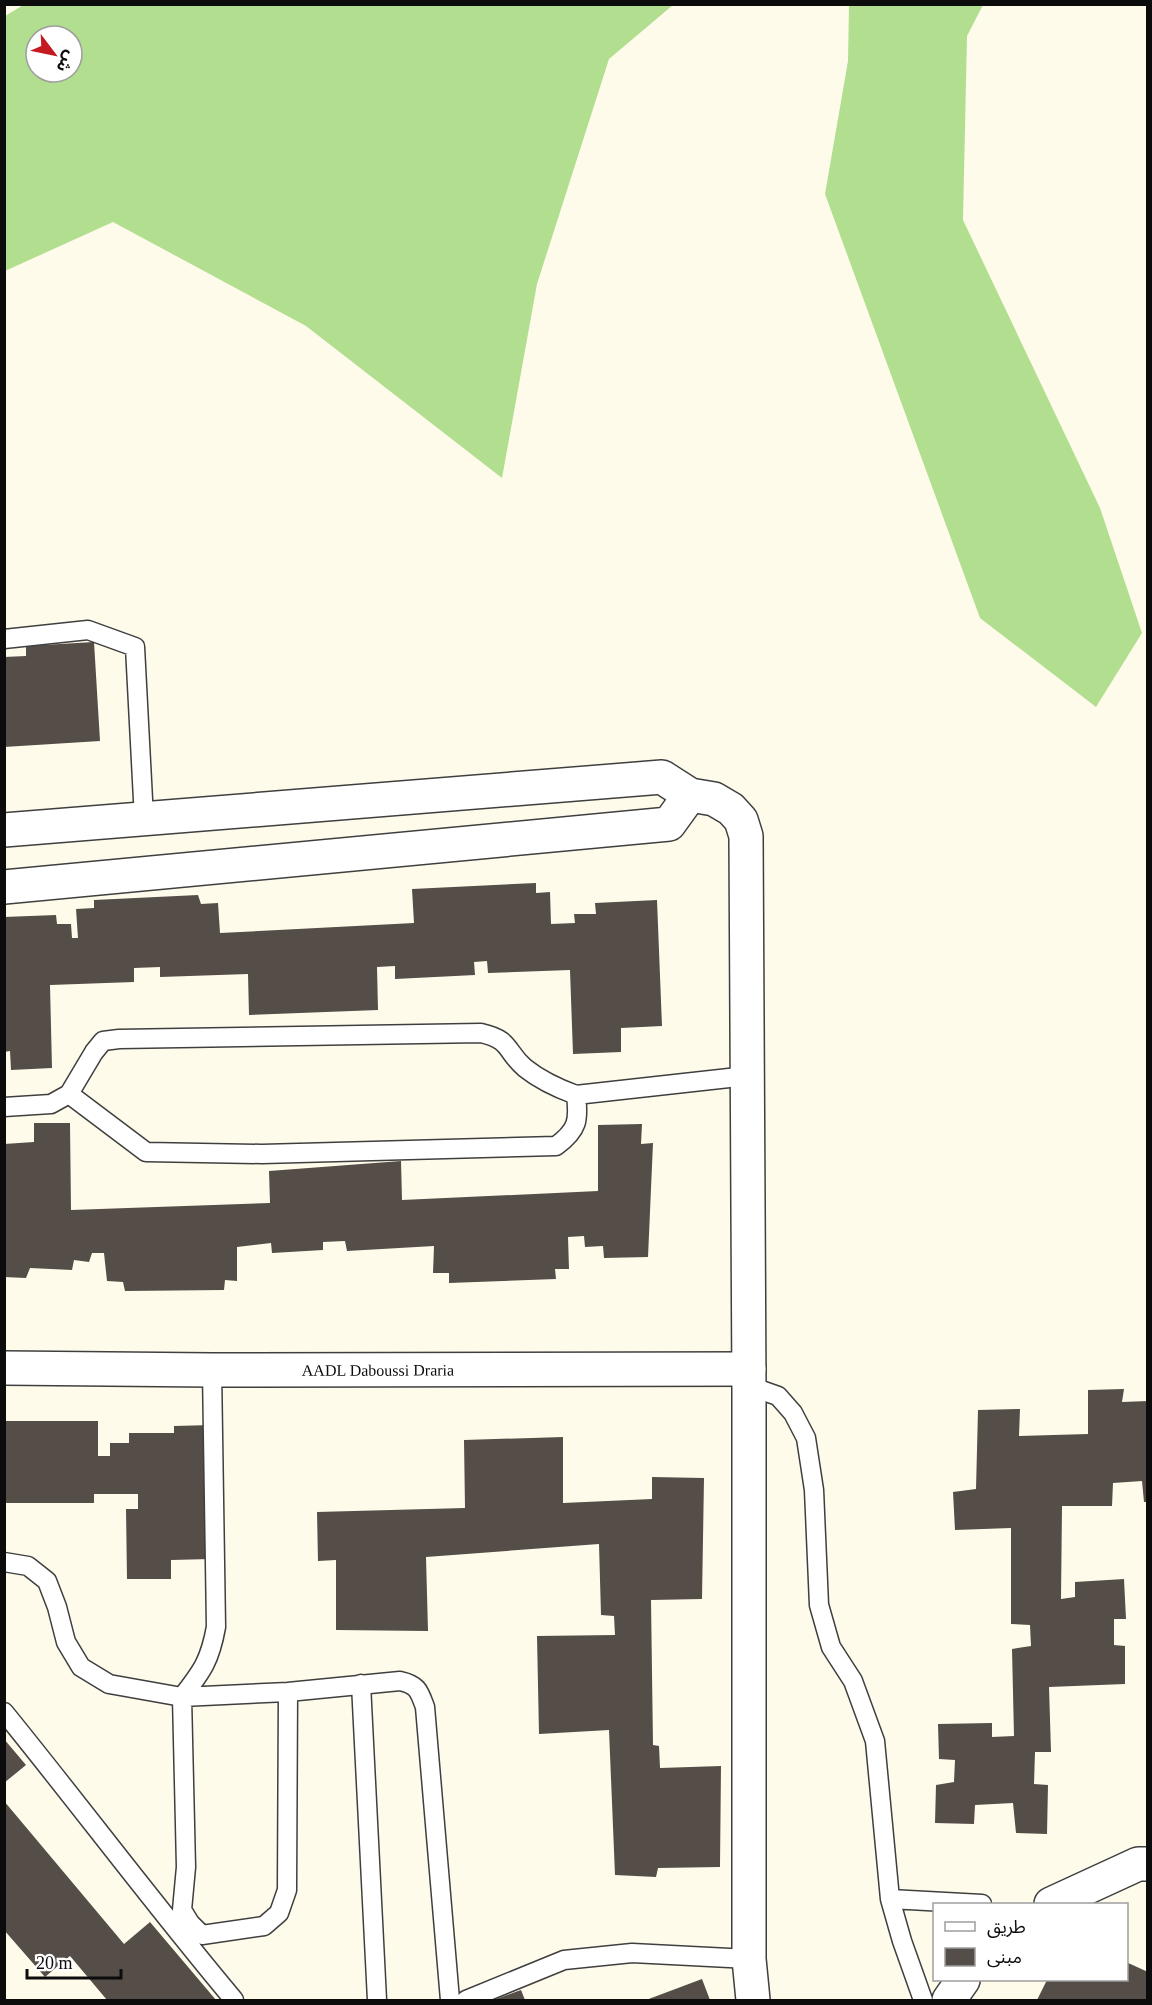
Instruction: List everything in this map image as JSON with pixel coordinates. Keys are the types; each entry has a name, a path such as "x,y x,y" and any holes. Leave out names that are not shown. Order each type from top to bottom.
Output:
{"street":[{"path":"4,830 662,777 690,795 714,799 730,809 741,820 746,837 749,1959 753,2001"},
{"path":"4,887 669,824 690,795"},
{"name":"AADL Daboussi Draria","path":"4,1368 749,1380"},
{"path":"1055,1903 1138,1864 1148,1864"},
{"path":"949,2001 962,1981"}],"lane":[{"path":"4,639 88,630 135,647 144,819"},
{"path":"4,1107 51,1104 69,1094 103,1041 118,1039 481,1033 495,1036 506,1044 524,1067 553,1087 576,1095 747,1076"},
{"path":"69,1094 146,1152 262,1154 556,1146 567,1138 579,1118 576,1095"},
{"path":"212,1370 216,1627 212,1651 202,1671 182,1697 186,1867 182,1910 190,1923 202,1935 264,1926 279,1913 287,1890 288,1692"},
{"path":"749,1380 761,1390 778,1396 793,1413 806,1438 814,1490 819,1605 831,1647 853,1681 875,1740 890,1899 902,1941 924,2001"},
{"path":"4,1562 28,1566 47,1581 57,1606 66,1642 81,1667 109,1684 182,1697 288,1692 400,1681 411,1683 418,1689 425,1707 450,2001"},
{"path":"361,1684 377,2001"},
{"path":"4,1712 87,1814 166,1919 234,2001"},
{"path":"890,1899 951,1903"},
{"path":"166,1919 182,1910"},
{"path":"466,2001 564,1960 632,1953 749,1959"}],"green space":[{"path":"25,4 673,5 609,59 537,284 502,478 306,326 113,222 5,271 5,16"},
{"path":"849,5 983,5 967,36 963,220 1100,508 1142,633 1096,707 980,618 825,194 848,61"}],"building":[{"path":"94,642 100,741 4,747 4,657 26,656 26,646"},
{"path":"536,883 536,893 550,892 551,924 575,923 574,914 596,914 595,903 657,900 662,1026 621,1028 621,1052 573,1054 570,970 488,973 487,961 474,962 475,975 395,979 395,966 377,967 378,1010 249,1015 248,974 160,977 160,967 134,968 134,982 50,985 52,1068 11,1070 10,1051 4,1052 4,917 56,915 57,924 71,924 72,938 78,938 76,909 94,908 94,900 198,895 201,904 218,903 220,933 414,923 412,889"},
{"path":"34,1123 70,1123 71,1210 270,1203 269,1171 401,1161 402,1200 598,1191 598,1125 642,1124 641,1144 653,1143 648,1257 604,1258 603,1246 585,1247 584,1236 568,1237 569,1269 555,1269 556,1279 449,1283 449,1273 433,1273 434,1246 347,1251 345,1241 323,1242 323,1250 272,1253 271,1243 237,1247 237,1281 225,1280 224,1290 125,1291 123,1282 107,1281 104,1253 92,1253 89,1262 74,1260 72,1270 30,1268 26,1278 4,1277 4,1144 34,1142"},
{"path":"1124,1389 1122,1402 1148,1401 1148,1502 1144,1502 1142,1481 1113,1483 1112,1506 1062,1506 1061,1599 1075,1597 1075,1582 1124,1579 1126,1619 1114,1619 1114,1645 1125,1646 1125,1684 1049,1687 1051,1752 1035,1752 1034,1784 1048,1785 1047,1834 1016,1833 1013,1803 975,1805 974,1824 935,1823 936,1785 954,1782 955,1760 939,1759 938,1724 992,1723 992,1737 1014,1736 1012,1649 1031,1646 1030,1625 1011,1624 1011,1528 955,1530 953,1492 976,1489 978,1410 1020,1409 1019,1436 1088,1434 1088,1390"},
{"path":"4,1421 98,1421 98,1456 110,1456 110,1443 129,1443 129,1433 174,1433 174,1426 212,1425 211,1559 171,1560 171,1579 127,1579 126,1509 138,1509 138,1494 94,1494 94,1503 4,1503"},
{"path":"563,1437 563,1503 652,1499 652,1477 704,1478 702,1599 651,1600 653,1745 659,1746 660,1768 721,1766 720,1867 658,1868 656,1877 615,1875 609,1730 539,1734 537,1636 615,1635 614,1616 601,1615 599,1544 426,1557 428,1631 336,1630 336,1560 318,1561 317,1512 465,1508 464,1440"},
{"path":"4,1739 26,1765 4,1783"},
{"path":"4,1801 124,1944 150,1922 216,2000 107,2000 70,1956 45,1977 4,1930"},
{"path":"1128,1963 1148,1972 1148,2000 1037,2000 1046,1981 1128,1981"},
{"path":"702,1979 710,2000 646,2000"},
{"path":"521,1990 525,2000 493,2000"}]}
